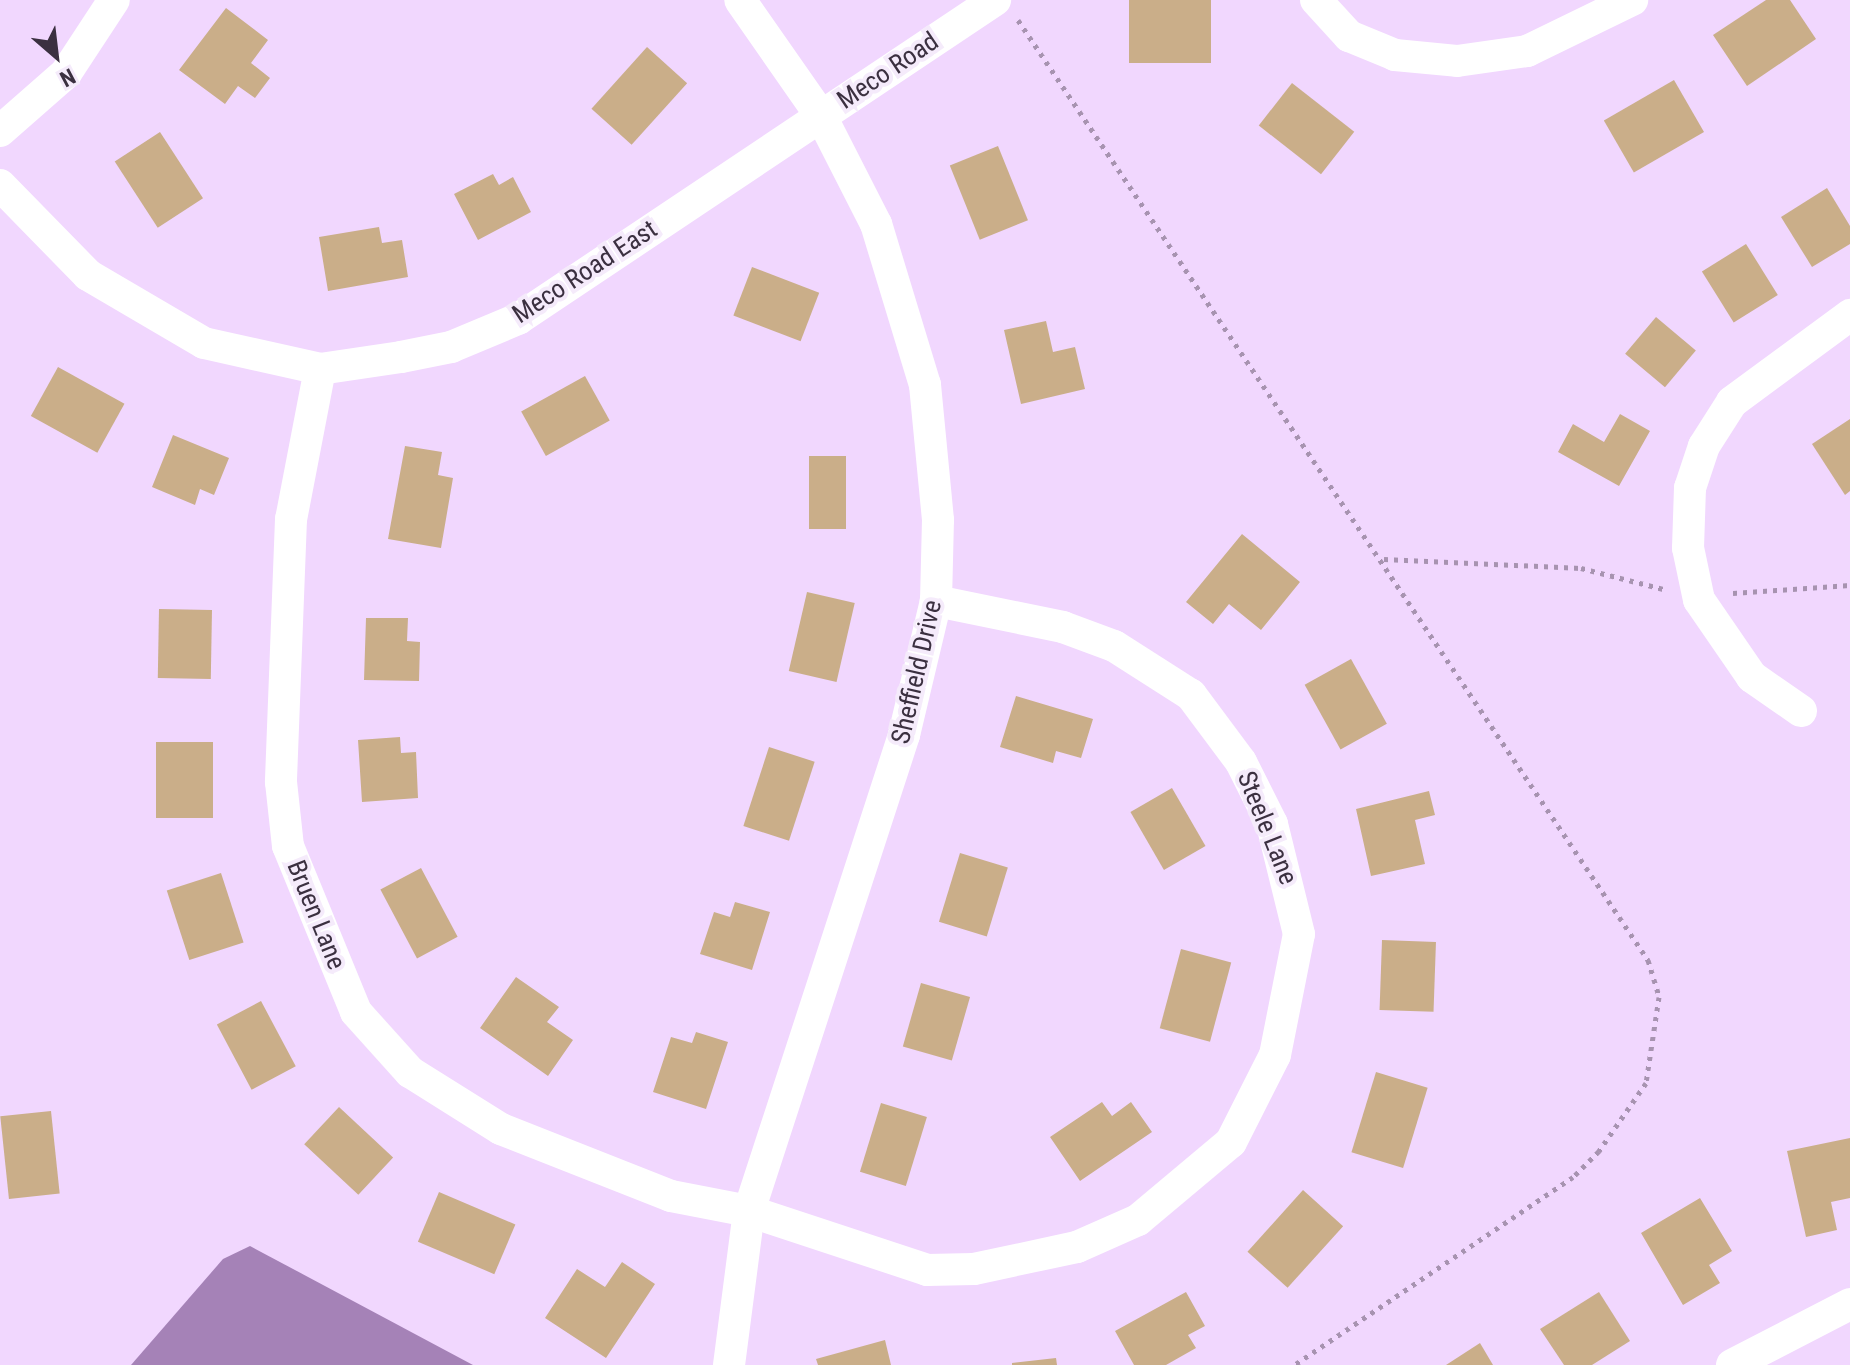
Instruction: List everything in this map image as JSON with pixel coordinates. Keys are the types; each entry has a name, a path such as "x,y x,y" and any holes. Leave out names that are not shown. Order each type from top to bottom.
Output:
{"street":[{"path":"0,131 66,73 114,0"},
{"name":"Sheffield Drive","path":"729,1365 749,1211 904,735 936,601 938,520 925,385 876,224 821,116 740,0"},
{"path":"1316,0 1349,36 1395,55 1457,61 1527,51 1632,0"},
{"name":"Meco Road","path":"821,116 1004,7"},
{"name":"Meco Road East","path":"0,185 88,275 204,343 320,369 451,347 518,319 821,116"},
{"path":"1801,711 1752,677 1697,592 1688,548 1690,488 1704,446 1732,402 1850,315"},
{"name":"Bruen Lane","path":"320,369 291,519 281,782 288,846 356,1012 410,1072 501,1129 671,1196 749,1211"},
{"name":"Steele Lane","path":"749,1211 927,1270 1017,1265 1065,1251 1165,1204 1231,1142 1275,1055 1299,934 1272,824 1241,762 1191,695 1114,646 1063,627 936,601"},
{"path":"1732,1365 1850,1304"}],"path":[{"path":"1004,7 1251,378 1320,463 1648,960 1659,1025 1646,1083 1626,1121 1573,1177 1294,1365"},
{"path":"1383,559 1581,568 1654,589 1697,592 1850,585"}],"shaded area":[{"path":"250,1246 473,1365 131,1365 223,1259"}],"building":[{"path":"1129,0 1211,0 1211,63 1129,63"},
{"path":"1766,0 1790,0 1816,39 1747,86 1713,35"},
{"path":"226,8 268,40 251,63 270,78 255,98 238,86 225,104 179,70"},
{"path":"647,47 687,83 632,145 591,109"},
{"path":"1674,80 1704,132 1634,172 1604,120"},
{"path":"1292,83 1354,132 1321,174 1259,126"},
{"path":"160,132 203,198 158,228 115,161"},
{"path":"998,146 1028,220 980,240 950,165"},
{"path":"493,174 499,185 513,177 531,212 478,240 454,194"},
{"path":"1827,188 1850,226 1850,244 1812,267 1781,217"},
{"path":"379,227 382,243 402,240 408,277 328,291 319,237"},
{"path":"1746,244 1778,295 1734,322 1702,272"},
{"path":"752,267 819,293 801,341 733,316"},
{"path":"1656,317 1696,350 1665,387 1625,354"},
{"path":"1046,321 1053,352 1075,347 1085,389 1021,404 1004,330"},
{"path":"58,367 124,404 97,453 31,416"},
{"path":"585,376 610,421 546,456 521,411"},
{"path":"1620,414 1650,431 1619,486 1558,452 1573,424 1604,442"},
{"path":"1850,419 1850,491 1845,495 1812,444"},
{"path":"173,435 229,458 214,495 200,489 195,505 152,487"},
{"path":"405,446 442,452 438,475 453,478 441,548 388,539"},
{"path":"809,456 846,456 846,529 809,529"},
{"path":"1242,534 1300,582 1261,630 1229,604 1213,624 1186,602"},
{"path":"807,592 855,603 837,682 789,671"},
{"path":"159,609 212,610 211,679 158,678"},
{"path":"366,618 408,618 407,641 420,642 419,681 364,680"},
{"path":"1351,659 1387,724 1341,749 1305,685"},
{"path":"1016,696 1093,719 1081,758 1056,751 1053,763 1000,747"},
{"path":"400,737 401,753 416,752 418,798 362,802 358,740"},
{"path":"156,742 213,742 213,818 156,818"},
{"path":"769,747 815,762 789,841 743,826"},
{"path":"1172,788 1206,846 1164,870 1130,812"},
{"path":"1429,791 1435,815 1415,820 1425,864 1371,876 1356,809"},
{"path":"960,853 1008,868 987,936 939,922"},
{"path":"421,868 458,937 417,958 380,890"},
{"path":"221,873 244,942 189,960 167,891"},
{"path":"735,902 770,912 752,970 700,954 714,912 730,917"},
{"path":"1382,940 1436,942 1434,1012 1380,1010"},
{"path":"1181,949 1231,962 1210,1042 1160,1028"},
{"path":"516,977 559,1007 547,1022 573,1040 548,1076 480,1028"},
{"path":"921,983 970,997 952,1061 903,1046"},
{"path":"261,1001 296,1066 252,1090 217,1024"},
{"path":"696,1032 728,1042 706,1109 653,1092 671,1037 692,1043"},
{"path":"1376,1072 1428,1088 1403,1168 1351,1152"},
{"path":"1102,1102 1112,1116 1131,1102 1152,1132 1080,1181 1050,1137"},
{"path":"881,1103 927,1117 906,1186 860,1172"},
{"path":"339,1107 393,1157 358,1195 304,1144"},
{"path":"51,1111 60,1194 9,1199 0,1116"},
{"path":"1850,1138 1850,1198 1831,1202 1837,1230 1806,1237 1787,1151"},
{"path":"1303,1190 1343,1226 1288,1288 1247,1252"},
{"path":"439,1192 515,1224 494,1274 418,1242"},
{"path":"1700,1198 1732,1251 1709,1265 1720,1283 1683,1305 1641,1233"},
{"path":"622,1262 655,1284 606,1358 545,1318 577,1269 605,1287"},
{"path":"1186,1292 1205,1326 1188,1335 1196,1348 1166,1365 1134,1365 1115,1331"},
{"path":"1599,1292 1630,1341 1592,1365 1564,1365 1540,1329"},
{"path":"885,1340 891,1365 818,1365 816,1359"},
{"path":"1480,1343 1493,1365 1446,1365"},
{"path":"1056,1358 1057,1365 1012,1365 1012,1363"}]}
